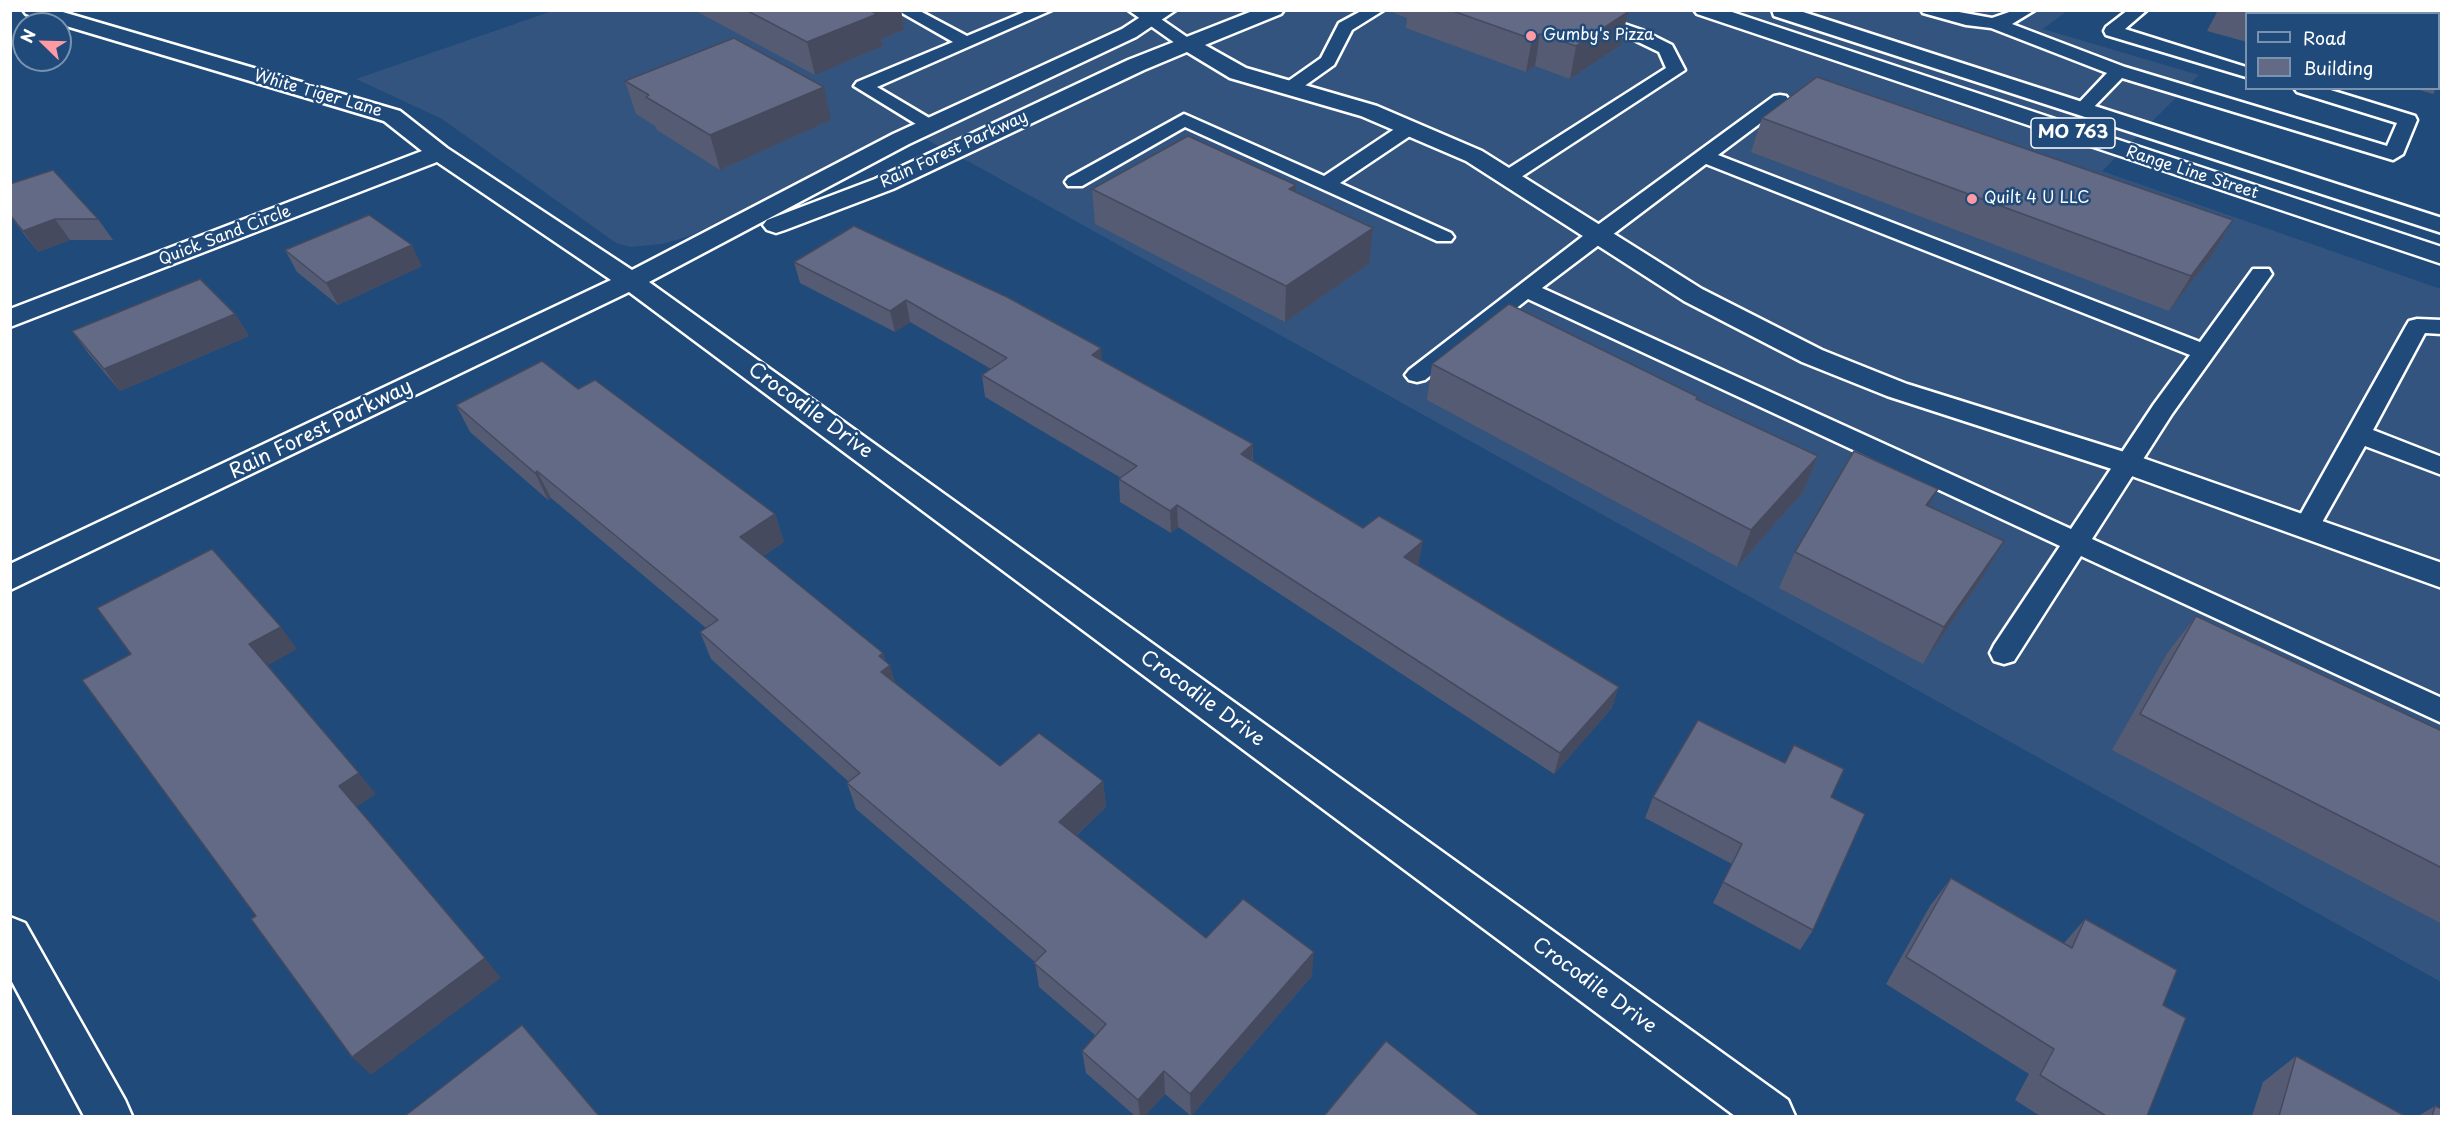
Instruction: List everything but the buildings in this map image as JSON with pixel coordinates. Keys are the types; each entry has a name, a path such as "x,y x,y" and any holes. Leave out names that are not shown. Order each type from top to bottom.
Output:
{"street":[{"name":"White Tiger Lane","path":"33,10 392,116 439,153 631,281"},
{"name":"Rain Forest Parkway","path":"631,281 884,184 1136,65 1274,10"},
{"name":"Range Line Street","path":"1704,10 2442,256"},
{"name":"Range Line Street","path":"1776,10 2442,226"},
{"name":"Rain Forest Parkway","path":"10,578 631,281 929,126 1128,33 1151,13"},
{"path":"1188,44 1238,73 1369,111 1474,156 1599,233 1693,295 1812,356 1897,390 2126,464 2307,526 2442,576"},
{"name":"Quick Sand Circle","path":"10,319 439,153"},
{"name":"Crocodile Drive","path":"631,281 1772,1116"},
{"path":"10,936 110,1116"}],"lane":[{"path":"904,10 967,43"},
{"path":"929,126 863,86 1044,10"},
{"path":"1290,88 1328,61 1346,27 1376,10"},
{"path":"1508,177 1676,70 1666,49 1636,34 1565,10"},
{"path":"1929,10 1962,21 1994,23 2018,18 2027,10"},
{"path":"2074,54 2112,31 2139,10"},
{"path":"1151,13 1188,44"},
{"path":"1994,23 2119,71 2393,154 2408,120 2310,90"},
{"path":"2112,31 2245,71"},
{"path":"2082,109 2119,71"},
{"path":"1417,375 1599,233 1780,100"},
{"path":"1075,182 1185,120 1444,237"},
{"path":"1324,184 1409,128"},
{"path":"1704,156 2204,352"},
{"path":"2004,653 2126,464 2260,274"},
{"path":"1527,290 2442,711"},
{"path":"2307,526 2417,326 2442,327"},
{"path":"2359,434 2442,467"}],"shaded area":[{"path":"555,10 2067,11 2043,29 2199,75 2102,171 2441,289 2441,982 975,165 904,128 690,236 662,244 630,247 616,243 442,119 356,79"}],"place":[{"name":"Gumby's Pizza","path":"1531,36"},
{"name":"Quilt 4 U LLC","path":"1972,199"}]}
